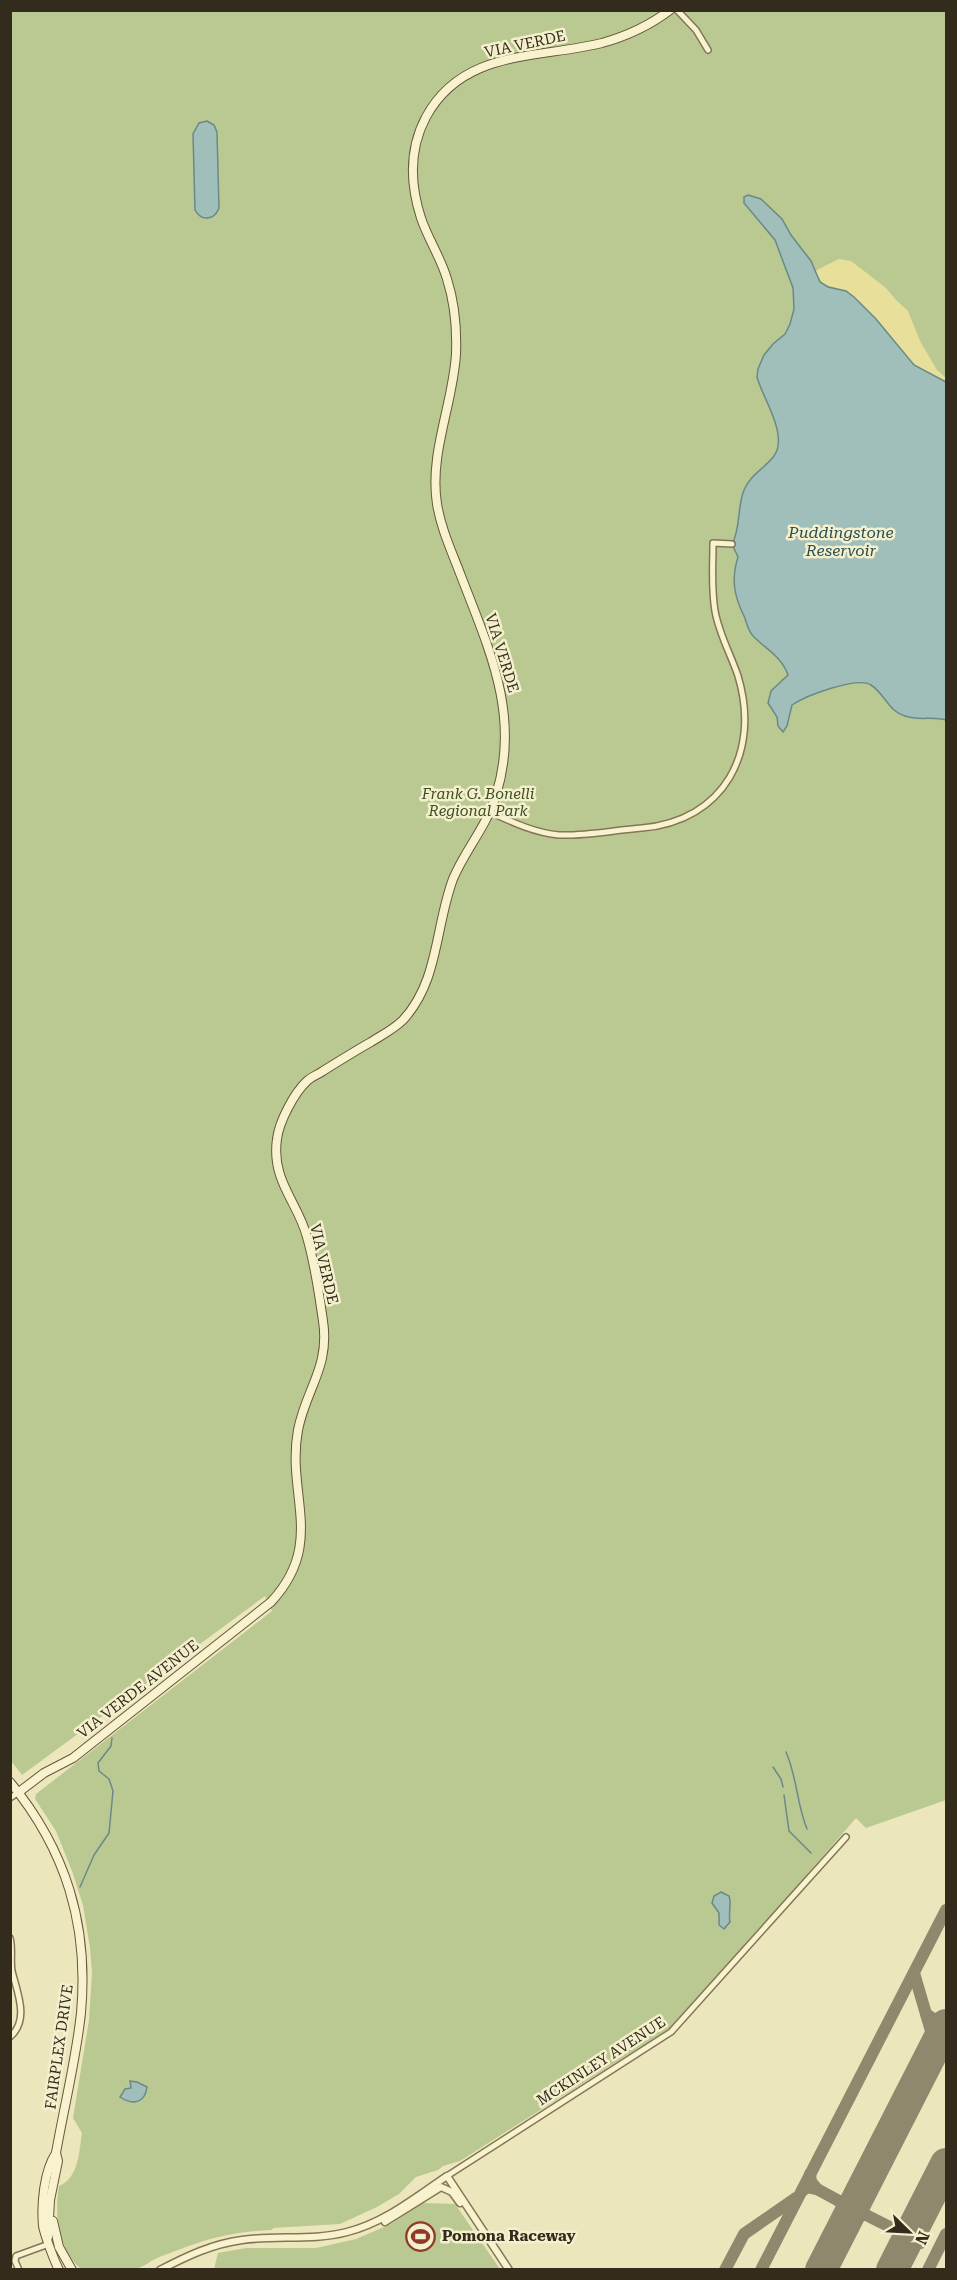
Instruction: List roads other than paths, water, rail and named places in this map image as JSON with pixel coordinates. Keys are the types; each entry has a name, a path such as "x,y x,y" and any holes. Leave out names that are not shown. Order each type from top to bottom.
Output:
{"main road":[{"name":"VIA VERDE","path":"271,1602 288,1580 299,1554 302,1523 297,1435 320,1370 325,1338 307,1234 284,1190 277,1161 277,1138 286,1110 306,1082 399,1025 419,1000 431,970 453,880 490,812 503,770 506,740 505,713 499,680 444,531 436,501 435,476 455,365 456,316 447,277 421,217 415,193 412,170 416,145 421,128 433,105 452,85 477,69 523,55 615,39 646,26 670,10"},
{"name":"VIA VERDE AVENUE","path":"19,1792 44,1773 73,1758 271,1602"},
{"name":"FAIRPLEX DRIVE","path":"10,1782 53,1845 64,1871 76,1912 82,1953 81,2016 56,2153 51,2161 44,2202 44,2229 59,2270"},
{"name":"FAIRPLEX DRIVE","path":"49,2240 52,2195 58,2161 56,2153"},
{"path":"52,2195 56,2235 72,2270"}],"street":[{"path":"677,10 696,30 708,50"},
{"path":"490,812 530,829 560,835 651,827 695,813 717,796 735,770 743,733 744,709 738,677 715,613 711,582 713,543 732,544"},
{"path":"10,1798 19,1792"},
{"name":"MCKINLEY AVENUE","path":"447,2176 671,2032 846,1837"},
{"path":"10,1938 12,1971 22,2016 17,2031 10,2037"},
{"path":"160,2270 200,2250 225,2243 249,2239 329,2236 346,2233 380,2220 447,2176 509,2270"},
{"path":"329,2236 338,2237 382,2223 441,2187 452,2192 475,2218"},
{"path":"19,2270 15,2261 16,2256 49,2240"}],"water":[{"path":"207,121 214,125 217,132 219,208 211,217 204,218 195,210 193,134 199,123"},
{"name":"Puddingstone Reservoir","path":"748,195 761,199 782,219 811,261 820,282 828,287 846,291 854,297 876,319 914,365 946,382 946,720 915,718 899,714 876,689 864,683 831,688 792,705 787,726 783,732 768,703 771,691 788,675 778,658 749,630 736,594 734,580 738,557 732,544 737,531 744,490 750,480 774,456 778,447 777,427 757,377 764,355 785,334 794,309 793,288 775,240 744,203 744,197"},
{"path":"721,1892 729,1896 730,1902 730,1922 724,1929 719,1925 719,1913 712,1903 714,1896"},
{"path":"130,2081 147,2087 141,2100 133,2102 120,2097 125,2089 131,2088"}],"waterway":[{"path":"80,1887 94,1855 109,1833 113,1791 109,1779 99,1771 98,1763 111,1746 112,1738"},
{"path":"786,1752 807,1829"},
{"path":"773,1767 783,1787"},
{"path":"784,1795 789,1831 811,1853"}],"place":[{"name":"Pomona Raceway","path":"421,2236"}],"park label":[{"name":"Frank G. Bonelli Regional Park","path":"478,802"}]}
